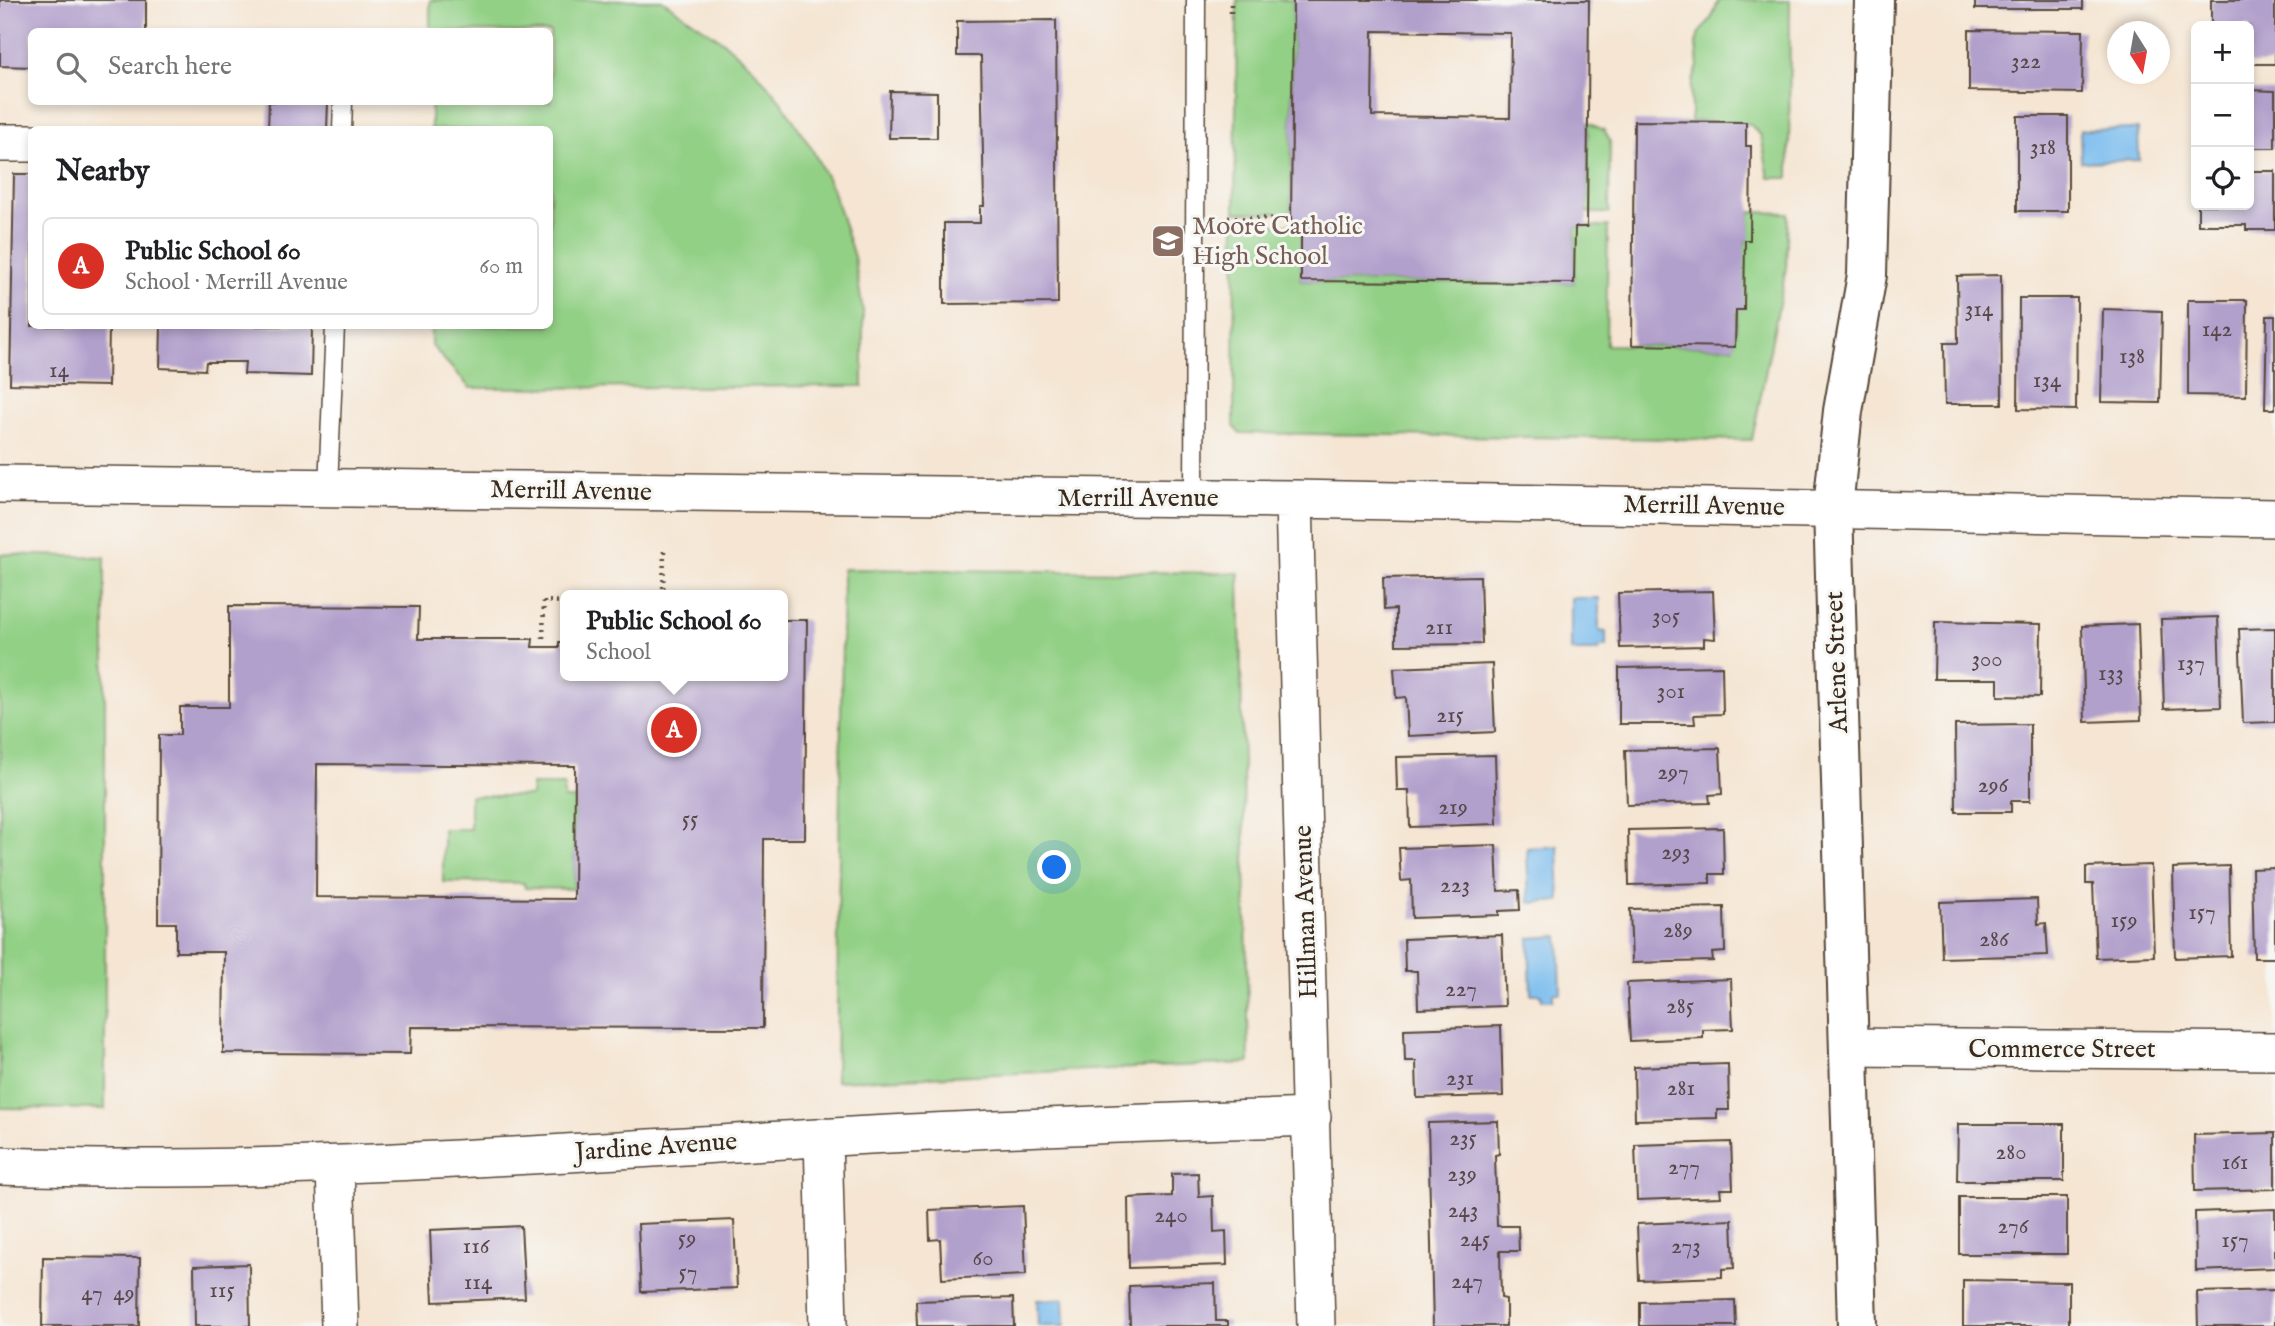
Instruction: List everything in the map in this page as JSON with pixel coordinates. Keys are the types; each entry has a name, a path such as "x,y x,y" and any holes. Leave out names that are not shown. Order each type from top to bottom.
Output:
{"street":[{"name":"Arlene Street","path":"1857,1326 1833,508 1843,411 1867,275 1874,0"},
{"path":"0,144 28,144"},
{"name":"Merrill Avenue","path":"0,484 1294,499 2275,518"},
{"name":"Hillman Avenue","path":"1294,499 1317,1326"},
{"name":"Commerce Street","path":"1850,1047 2275,1051"},
{"name":"Jardine Avenue","path":"0,1166 139,1171 335,1166 823,1137 1312,1117"},
{"path":"823,1137 828,1326"},
{"path":"335,1166 340,1326"}],"lane":[{"path":"1194,498 1196,0"},
{"path":"342,126 343,105"},
{"path":"328,487 335,329"}],"path":[{"path":"1228,218 1291,219"},
{"path":"663,590 664,549"},
{"path":"544,638 544,601 560,602"}],"green space":[{"path":"430,0 662,0 725,43 753,68 781,101 812,149 832,188 854,257 863,311 863,386 470,388 431,345 431,329 553,329 553,126 431,126 431,105 553,105 553,28 430,28"},
{"path":"1237,0 1293,0 1291,213 1235,212"},
{"path":"1719,0 1790,0 1789,178 1769,178 1761,136 1750,124 1691,121 1691,87 1698,66 1696,44 1699,33 1711,19"},
{"path":"1588,123 1604,130 1610,141 1609,213 1587,213"},
{"path":"1750,212 1788,213 1786,269 1752,440 1239,433 1234,426 1235,224 1301,225 1301,281 1574,283 1575,227 1608,226 1606,345 1734,347 1745,240 1749,240"},
{"path":"0,554 105,557 105,1109 0,1108"},
{"path":"843,569 1239,573 1249,1063 836,1081"},
{"path":"532,785 564,785 564,799 575,799 574,889 525,888 524,883 443,882 443,829 470,829 470,796 531,796"}],"water":[{"path":"2138,129 2139,160 2081,162 2080,130"},
{"path":"1571,598 1599,598 1599,631 1606,632 1606,647 1599,647 1599,651 1571,651"},
{"path":"1558,846 1560,901 1529,903 1527,848"},
{"path":"1559,936 1561,993 1553,993 1553,1000 1542,1000 1541,994 1531,994 1529,938"},
{"path":"1064,1299 1065,1326 1038,1326 1037,1300"}],"building":[{"path":"0,0 146,0 146,28 28,28 28,67 0,66"},
{"path":"1293,0 1589,0 1587,227 1575,227 1574,283 1301,281 1301,225 1291,225","holes":["1373,31 1511,33 1510,118 1372,116"]},
{"path":"1975,0 2083,0 2083,9 1975,9"},
{"path":"2211,0 2275,0 2275,64 2254,64 2254,21 2211,21"},
{"path":"1056,20 1058,303 944,304 944,223 980,223 980,206 984,206 981,56 957,56 957,21"},
{"path":"1969,30 2083,31 2082,93 1969,91"},
{"path":"2254,90 2275,91 2275,148 2254,148"},
{"path":"890,91 937,92 937,138 889,138"},
{"path":"269,105 328,105 327,126 268,126"},
{"path":"2017,116 2068,116 2068,211 2017,211"},
{"path":"1634,121 1746,122 1746,146 1751,146 1750,240 1745,240 1744,310 1736,310 1735,347 1632,345"},
{"path":"2254,171 2275,171 2275,230 2246,230 2246,225 2198,225 2198,210 2254,210"},
{"path":"14,174 28,174 28,329 109,329 108,386 10,384"},
{"path":"2001,275 2002,404 1945,404 1944,343 1958,343 1957,276"},
{"path":"2019,298 2077,298 2076,410 2018,409"},
{"path":"2188,300 2247,300 2246,396 2188,395"},
{"path":"2103,309 2162,311 2160,403 2101,402"},
{"path":"2267,316 2275,316 2275,409 2265,409"},
{"path":"161,329 312,329 311,376 244,374 245,362 206,362 205,370 160,368"},
{"path":"1480,576 1482,644 1396,645 1396,609 1384,610 1383,578"},
{"path":"1713,591 1715,639 1704,638 1704,646 1620,648 1618,593"},
{"path":"229,606 419,607 418,639 533,639 532,647 559,647 560,642 560,681 788,681 788,620 807,620 805,839 764,839 763,1028 411,1027 410,1054 223,1053 224,952 176,952 176,923 158,923 159,735 180,735 180,707 229,707","holes":["317,764 575,766 574,899 316,897"]},
{"path":"2218,617 2221,707 2164,709 2161,619"},
{"path":"1935,622 2041,624 2040,697 1998,696 1998,679 1934,679"},
{"path":"2138,624 2141,720 2085,722 2082,626"},
{"path":"2275,628 2275,722 2243,723 2239,629"},
{"path":"1492,664 1495,732 1408,736 1406,697 1396,698 1394,668"},
{"path":"1722,666 1723,714 1694,715 1695,724 1619,724 1619,668"},
{"path":"2030,724 2030,801 2011,801 2011,812 1956,812 1955,725"},
{"path":"1720,748 1722,794 1709,795 1710,803 1627,805 1625,750"},
{"path":"1495,755 1497,824 1410,827 1409,790 1397,790 1396,757"},
{"path":"1723,828 1724,874 1710,874 1710,883 1629,885 1628,830"},
{"path":"1496,845 1498,891 1519,890 1520,910 1499,911 1499,915 1412,918 1411,880 1401,881 1399,848"},
{"path":"2151,865 2154,956 2096,958 2093,884 2086,884 2086,867"},
{"path":"2229,866 2231,956 2175,958 2173,868"},
{"path":"2275,868 2275,958 2254,958 2252,869"},
{"path":"2037,899 2038,924 2046,923 2048,955 1942,958 1940,902"},
{"path":"1724,907 1725,952 1712,953 1713,961 1632,963 1630,909"},
{"path":"1502,935 1505,1006 1418,1009 1417,971 1405,971 1404,939"},
{"path":"1731,979 1733,1029 1703,1030 1703,1038 1630,1041 1627,983"},
{"path":"1501,1026 1503,1096 1417,1098 1416,1061 1405,1061 1404,1029"},
{"path":"1728,1064 1729,1110 1717,1110 1717,1118 1635,1120 1634,1067"},
{"path":"1498,1121 1499,1154 1495,1155 1497,1226 1518,1226 1519,1251 1500,1251 1501,1298 1506,1299 1506,1326 1433,1326 1428,1123"},
{"path":"1958,1124 2064,1124 2064,1181 1957,1181"},
{"path":"2275,1133 2275,1189 2195,1191 2194,1135"},
{"path":"1731,1142 1733,1189 1720,1189 1721,1197 1637,1200 1635,1145"},
{"path":"1198,1173 1199,1197 1213,1196 1214,1232 1226,1231 1227,1265 1129,1268 1128,1198 1172,1196 1172,1174"},
{"path":"1959,1197 2067,1197 2067,1254 1959,1254"},
{"path":"1023,1206 1026,1275 942,1279 940,1239 930,1240 929,1210"},
{"path":"2275,1209 2275,1268 2196,1271 2195,1212"},
{"path":"734,1220 737,1288 641,1292 638,1224"},
{"path":"1732,1220 1734,1268 1722,1269 1722,1277 1639,1280 1637,1224"},
{"path":"521,1226 525,1298 433,1302 430,1230"},
{"path":"43,1257 140,1258 139,1326 42,1326"},
{"path":"249,1264 250,1326 195,1326 194,1266"},
{"path":"1963,1280 2069,1282 2069,1326 1963,1326"},
{"path":"1215,1283 1216,1321 1228,1321 1228,1326 1130,1326 1129,1286"},
{"path":"2275,1290 2275,1326 2198,1326 2197,1292"},
{"path":"1013,1298 1014,1326 917,1326 916,1301"},
{"path":"1735,1300 1736,1326 1640,1326 1640,1302"}],"place":[{"name":"Moore Catholic High School","path":"1168,241"},
{"name":"Public School 60","path":"674,730"}]}
